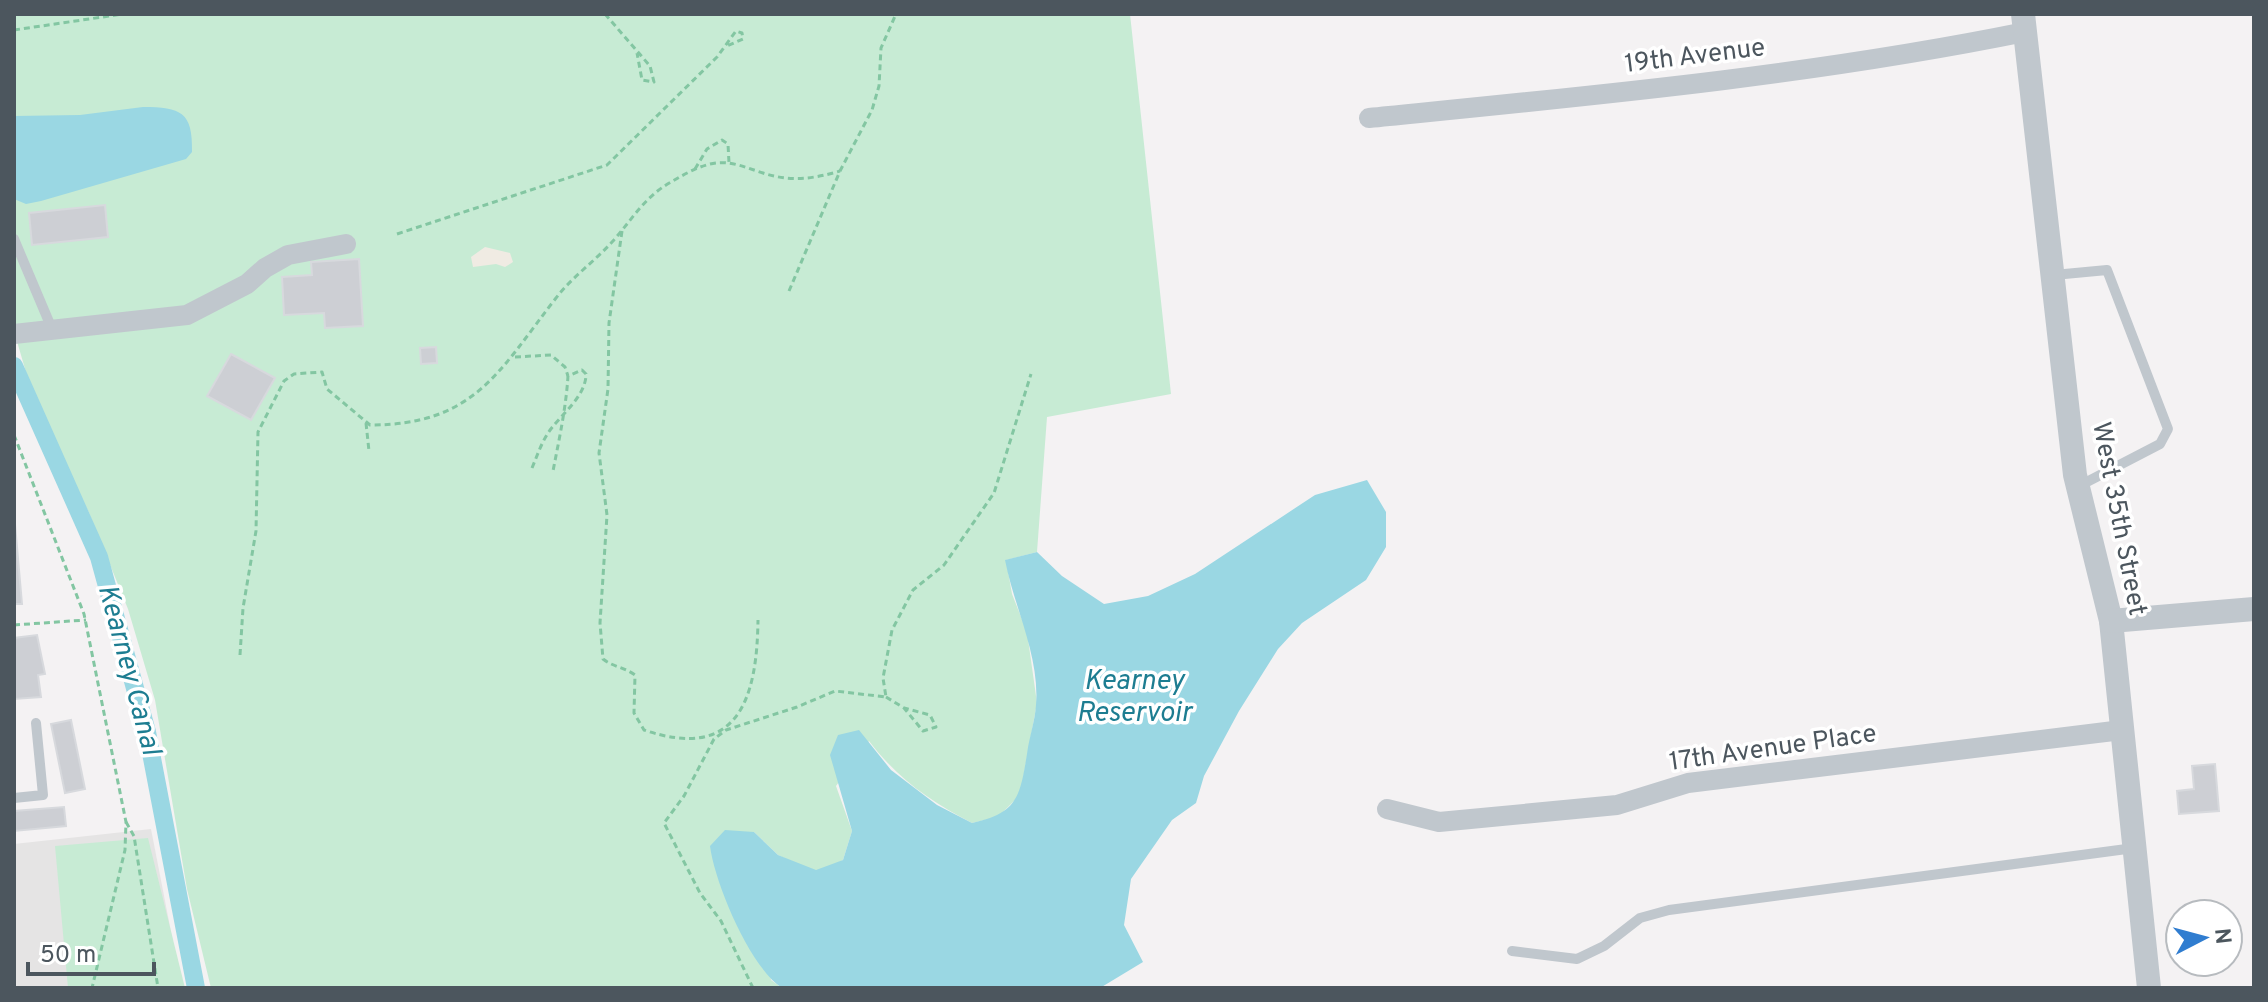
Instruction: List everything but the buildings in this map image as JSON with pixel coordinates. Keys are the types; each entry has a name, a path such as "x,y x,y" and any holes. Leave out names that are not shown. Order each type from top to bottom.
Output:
{"street":[{"name":"19th Avenue","path":"1369,118 1719,81 1901,57 2024,23"},
{"name":"West 35th Street","path":"2024,23 2078,487 2111,621 2149,988"},
{"path":"33,332 187,315 247,284 265,268 288,255 346,244"},
{"path":"2111,621 2254,609"},
{"name":"17th Avenue Place","path":"1387,809 1439,822 1617,805 1688,783 2122,730"}],"lane":[{"path":"14,239 33,332"},
{"path":"2052,276 2107,270 2168,429 2160,444 2078,487"},
{"path":"14,798 43,795 36,723"},
{"path":"1512,951 1577,959 1604,946 1640,918 1669,910 2134,848"}],"path":[{"path":"14,30 123,14"},
{"path":"605,14 650,66 654,82 642,80 637,53"},
{"path":"789,291 840,171 872,110 879,86 881,48 896,14"},
{"path":"397,234 607,165 727,46"},
{"path":"695,169 707,149 722,140 728,144 729,163"},
{"path":"240,655 243,608 256,531 258,432 284,381 294,374 322,372 327,389 366,422 413,422 456,406 488,385 513,358 564,288 622,230 643,202 695,169 729,163 794,179 840,171"},
{"path":"622,230 609,323 608,389 599,453 607,515 600,647 603,659 613,667 625,668 635,675 634,713 644,730 681,740 726,730 835,691 886,697 904,708 930,715 936,727 923,731 904,708"},
{"path":"513,358 532,353 551,355 565,367 568,376 553,471"},
{"path":"532,468 541,444 586,381 582,370 568,376"},
{"path":"886,697 883,678 892,630 913,590 944,565 994,493 1031,374"},
{"path":"366,422 369,451"},
{"path":"14,435 63,553 86,620 126,822 125,850 92,988"},
{"path":"14,625 86,620"},
{"path":"753,988 721,921 700,893 664,823 684,796 714,739 726,730 751,690 757,665 758,620"},
{"path":"126,822 134,836 158,988"}],"shaded area":[{"path":"151,829 182,988 14,988 14,844"}],"green space":[{"path":"14,14 1130,14 1171,394 1047,417 1037,552 1006,560 1012,594 1027,632 1037,703 1020,795 998,817 972,823 916,788 869,741 836,786 852,831 843,860 818,874 778,855 754,832 771,980 782,988 211,988 187,889 155,700 128,609 89,513 32,393 14,331"},
{"path":"148,838 185,988 68,988 55,846"}],"sand":[{"path":"485,247 510,253 513,262 505,267 496,264 473,267 471,257"}],"water":[{"path":"143,107 167,108 182,114 187,120 192,152 186,159 41,201 26,204 14,199 14,116 80,115"},
{"name":"Kearney Reservoir","path":"1367,480 1386,512 1386,547 1366,580 1302,623 1278,649 1239,711 1204,776 1196,803 1172,820 1131,879 1124,925 1143,962 1100,988 782,988 770,977 746,944 736,923 719,881 710,846 725,830 754,832 778,855 816,870 843,860 852,831 830,755 838,735 859,730 891,770 937,805 972,823 999,814 1008,808 1019,792 1035,711 1036,687 1030,650 1005,560 1037,552 1062,576 1104,604 1148,596 1195,574 1315,495"}],"waterway":[{"name":"Kearney Canal","path":"14,366 99,557 147,732 196,988"}]}
